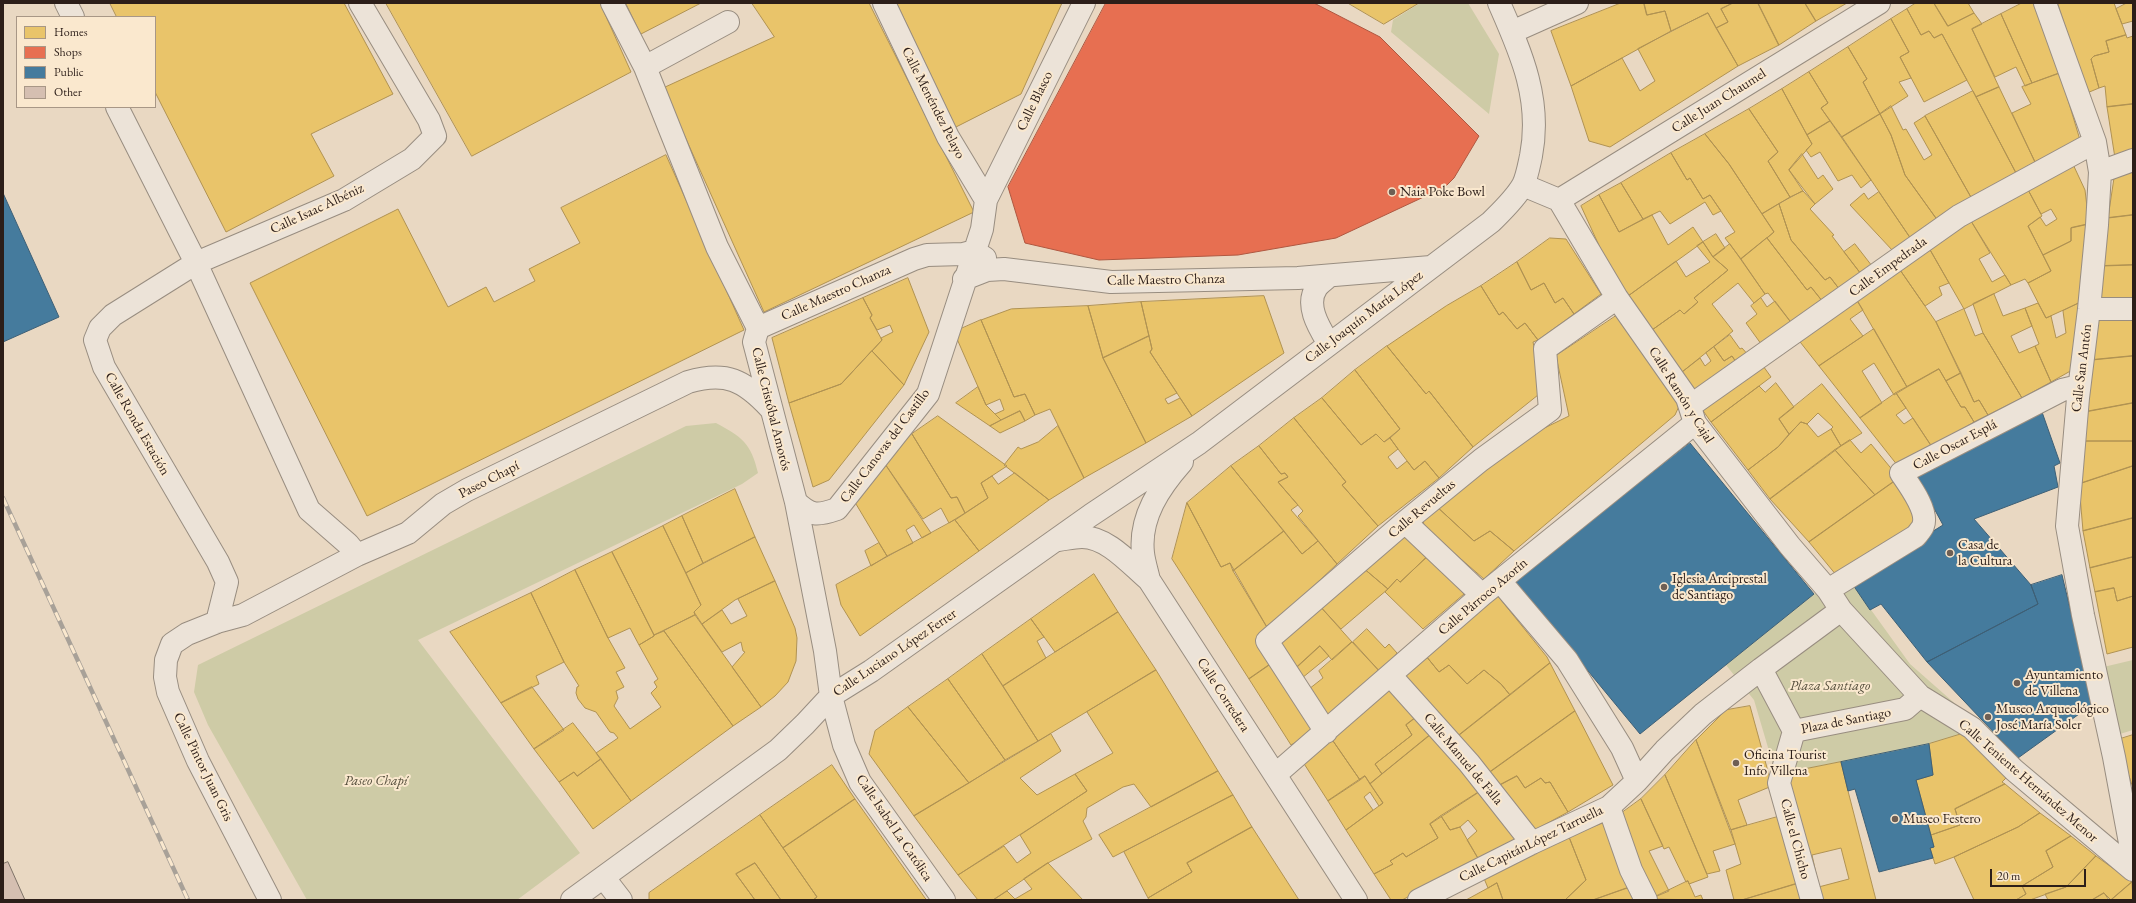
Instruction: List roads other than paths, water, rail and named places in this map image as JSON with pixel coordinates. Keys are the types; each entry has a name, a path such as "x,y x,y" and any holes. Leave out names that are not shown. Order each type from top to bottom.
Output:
{"street":[{"path":"66,3 72,16"},
{"name":"Calle Isaac Albéniz","path":"196,263 344,200 412,159 435,136 429,120 360,3"},
{"name":"Calle Cristóbal Amorós","path":"612,3 645,68 717,247 758,328 754,342 796,502 826,656"},
{"name":"Calle Menéndez Pelayo","path":"884,3 948,137 986,200"},
{"name":"Calle Blasco","path":"986,200 1084,3"},
{"path":"1499,3 1524,60 1532,91 1532,146 1523,185 1559,200"},
{"path":"1512,32 1577,3"},
{"name":"Calle Juan Chaumel","path":"1559,200 1879,3"},
{"name":"Calle San Antón","path":"2045,3 2095,142 2100,172 2097,225 2089,309 2079,386 2067,526 2083,615 2110,737 2133,859"},
{"path":"645,68 728,22"},
{"path":"118,108 196,263 309,510 348,544 357,555"},
{"name":"Calle Empedrada","path":"1692,414 1959,216 2095,142"},
{"path":"2100,172 2133,160"},
{"name":"Calle Joaquín María López","path":"1091,515 1199,443 1491,222 1510,202 1523,185"},
{"name":"Calle Canovas del Castillo","path":"796,502 802,508 813,514 837,509 928,394 964,280 982,229 986,200"},
{"name":"Calle Ramón y Cajal","path":"1559,200 1617,298 1687,398 1692,414 1790,546 1828,590 1841,610"},
{"name":"Calle Maestro Chanza","path":"758,328 914,259 927,256 963,254 974,251 1004,269"},
{"name":"Calle Ronda Estación","path":"196,263 113,315 100,328 95,340 104,367 218,562 227,582 217,622"},
{"name":"Calle Maestro Chanza","path":"964,280 986,270 1004,269 1111,282 1329,276 1431,267"},
{"path":"1329,276 1316,288 1313,302 1315,321 1329,344"},
{"name":"Calle Revueltas","path":"1326,732 1267,641 1405,522 1481,460 1550,410 1545,349 1617,298"},
{"path":"2089,309 2133,309"},
{"name":"Paseo Chapí","path":"186,634 217,622 243,615 357,555 408,533 443,504 467,490 688,382 710,377 732,378 755,392 771,409"},
{"name":"Calle Oscar Esplá","path":"1828,590 1916,536 1924,525 1924,516 1921,505 1901,473 2062,390 2079,386"},
{"name":"Calle Párroco Azorín","path":"1275,775 1692,414"},
{"name":"Calle Joaquín María López","path":"1149,580 1143,553 1143,530 1148,513 1156,496 1173,472 1199,443"},
{"name":"Calle Luciano López Ferrer","path":"572,900 778,750 831,696 871,671 1091,515"},
{"path":"1405,522 1482,595"},
{"name":"Calle Corredera","path":"1056,540 1083,537 1097,540 1110,547 1149,580 1356,900"},
{"path":"1500,581 1567,660 1622,748 1637,781"},
{"path":"1761,669 1841,610 1920,696"},
{"name":"Calle Pintor Juan Gris","path":"186,634 172,644 166,660 165,677 168,692 198,761 270,900"},
{"path":"826,656 837,664 851,669 871,671"},
{"name":"Calle Isabel La Católica","path":"826,656 831,696 842,740 860,782 944,900"},
{"name":"Calle CapitánLópez Tarruella","path":"1419,900 1532,843 1608,807 1637,781 1664,750 1702,714 1761,669"},
{"name":"Plaza de Santiago","path":"1761,669 1794,731 1905,709 1920,696"},
{"name":"Calle Manuel de Falla","path":"1391,676 1469,762 1532,843"},
{"name":"Calle Teniente Hernández Menor","path":"1920,696 1972,728 2014,770 2133,870"},
{"name":"Calle el Chicho","path":"1794,731 1779,783 1812,900"},
{"path":"1608,807 1631,870 1646,900"},
{"path":"604,878 620,900"}],"railway":[{"path":"3,498 188,900"}],"place":[{"name":"Naia Poke Bowl","path":"1392,192"},
{"name":"Casa de la Cultura","path":"1950,553"},
{"name":"Iglesia Arciprestal de Santiago","path":"1664,587"},
{"name":"Ayuntamiento de Villena","path":"2017,683"},
{"name":"Museo Arqueológico José María Soler","path":"1988,717"},
{"name":"Oficina Tourist Info Villena","path":"1736,763"},
{"name":"Museo Festero","path":"1895,819"}],"park label":[{"name":"Plaza Santiago","path":"1830,686"}]}
